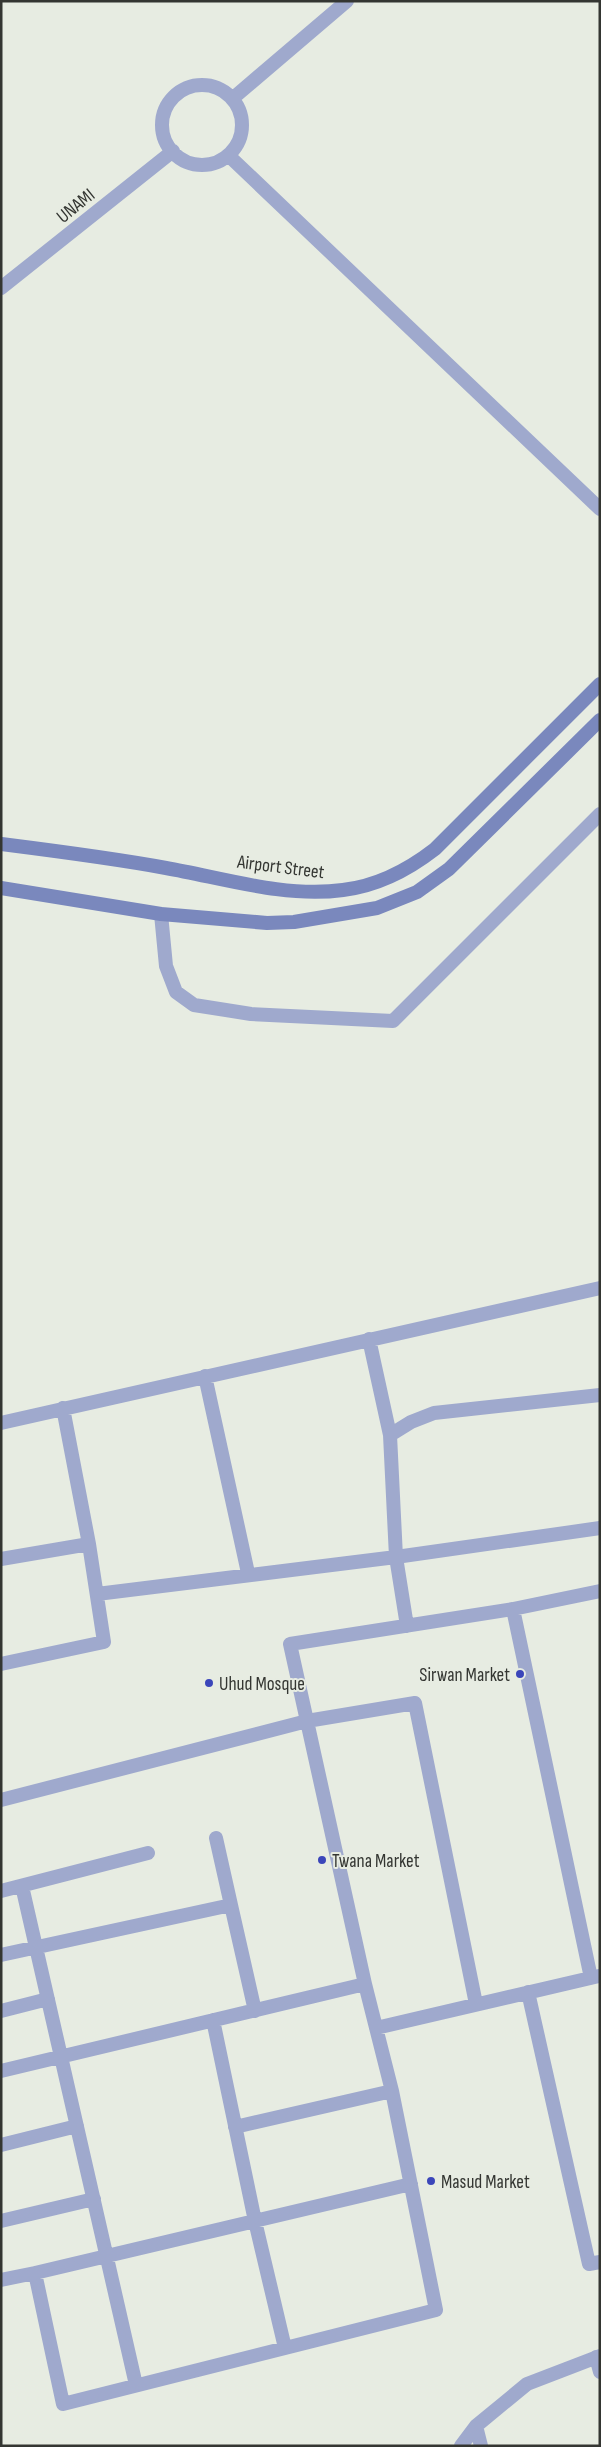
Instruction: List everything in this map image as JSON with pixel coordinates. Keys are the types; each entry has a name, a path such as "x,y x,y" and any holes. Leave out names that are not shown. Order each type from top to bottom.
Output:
{"main road":[{"name":"Airport Street","path":"1,844 165,867 298,891 344,890 378,882 410,867 435,848 600,684"},
{"path":"1,888 161,914 267,923 363,911 406,898 427,886 460,859 600,720"}],"street":[{"path":"232,99 347,1"},
{"path":"205,85 217,88 232,99 242,118 242,132 237,145 228,155 216,162 203,165 190,163 173,152 164,136 162,124 168,105 180,91 192,86 205,85"},
{"name":"UNAMI","path":"1,288 173,152"},
{"path":"228,155 600,509"},
{"path":"161,914 166,966 176,992 194,1005 251,1014 393,1021 600,814"},
{"path":"1,1423 600,1288"},
{"path":"369,1339 390,1435 396,1557 407,1626"},
{"path":"205,1376 248,1574"},
{"path":"390,1435 411,1422 434,1413 600,1395"},
{"path":"1,1664 104,1642 89,1544 64,1408"},
{"path":"97,1594 396,1557 600,1528"},
{"path":"1,1559 89,1544"},
{"path":"35,2273 63,2404 436,2310 392,2091 365,1984 290,1644 513,1609 600,1591"},
{"path":"376,2028 595,1977 513,1609"},
{"path":"1,1800 307,1721 415,1703 476,2004"},
{"path":"216,1838 255,2011"},
{"path":"1,1891 148,1853"},
{"path":"22,1886 136,2385"},
{"path":"1,1955 231,1905"},
{"path":"1,2071 365,1984"},
{"path":"528,1992 589,2264 600,2262"},
{"path":"1,2011 48,1999"},
{"path":"213,2020 255,2221 285,2348"},
{"path":"235,2127 392,2091"},
{"path":"1,2145 77,2126"},
{"path":"1,2280 411,2184"},
{"path":"1,2220 94,2198"},
{"path":"461,2446 476,2426 527,2384 598,2356 600,2372"},
{"path":"476,2426 481,2446"}],"place":[{"name":"Sirwan Market","path":"520,1674"},
{"name":"Uhud Mosque","path":"209,1683"},
{"name":"Twana Market","path":"322,1860"},
{"name":"Masud Market","path":"431,2181"}]}
